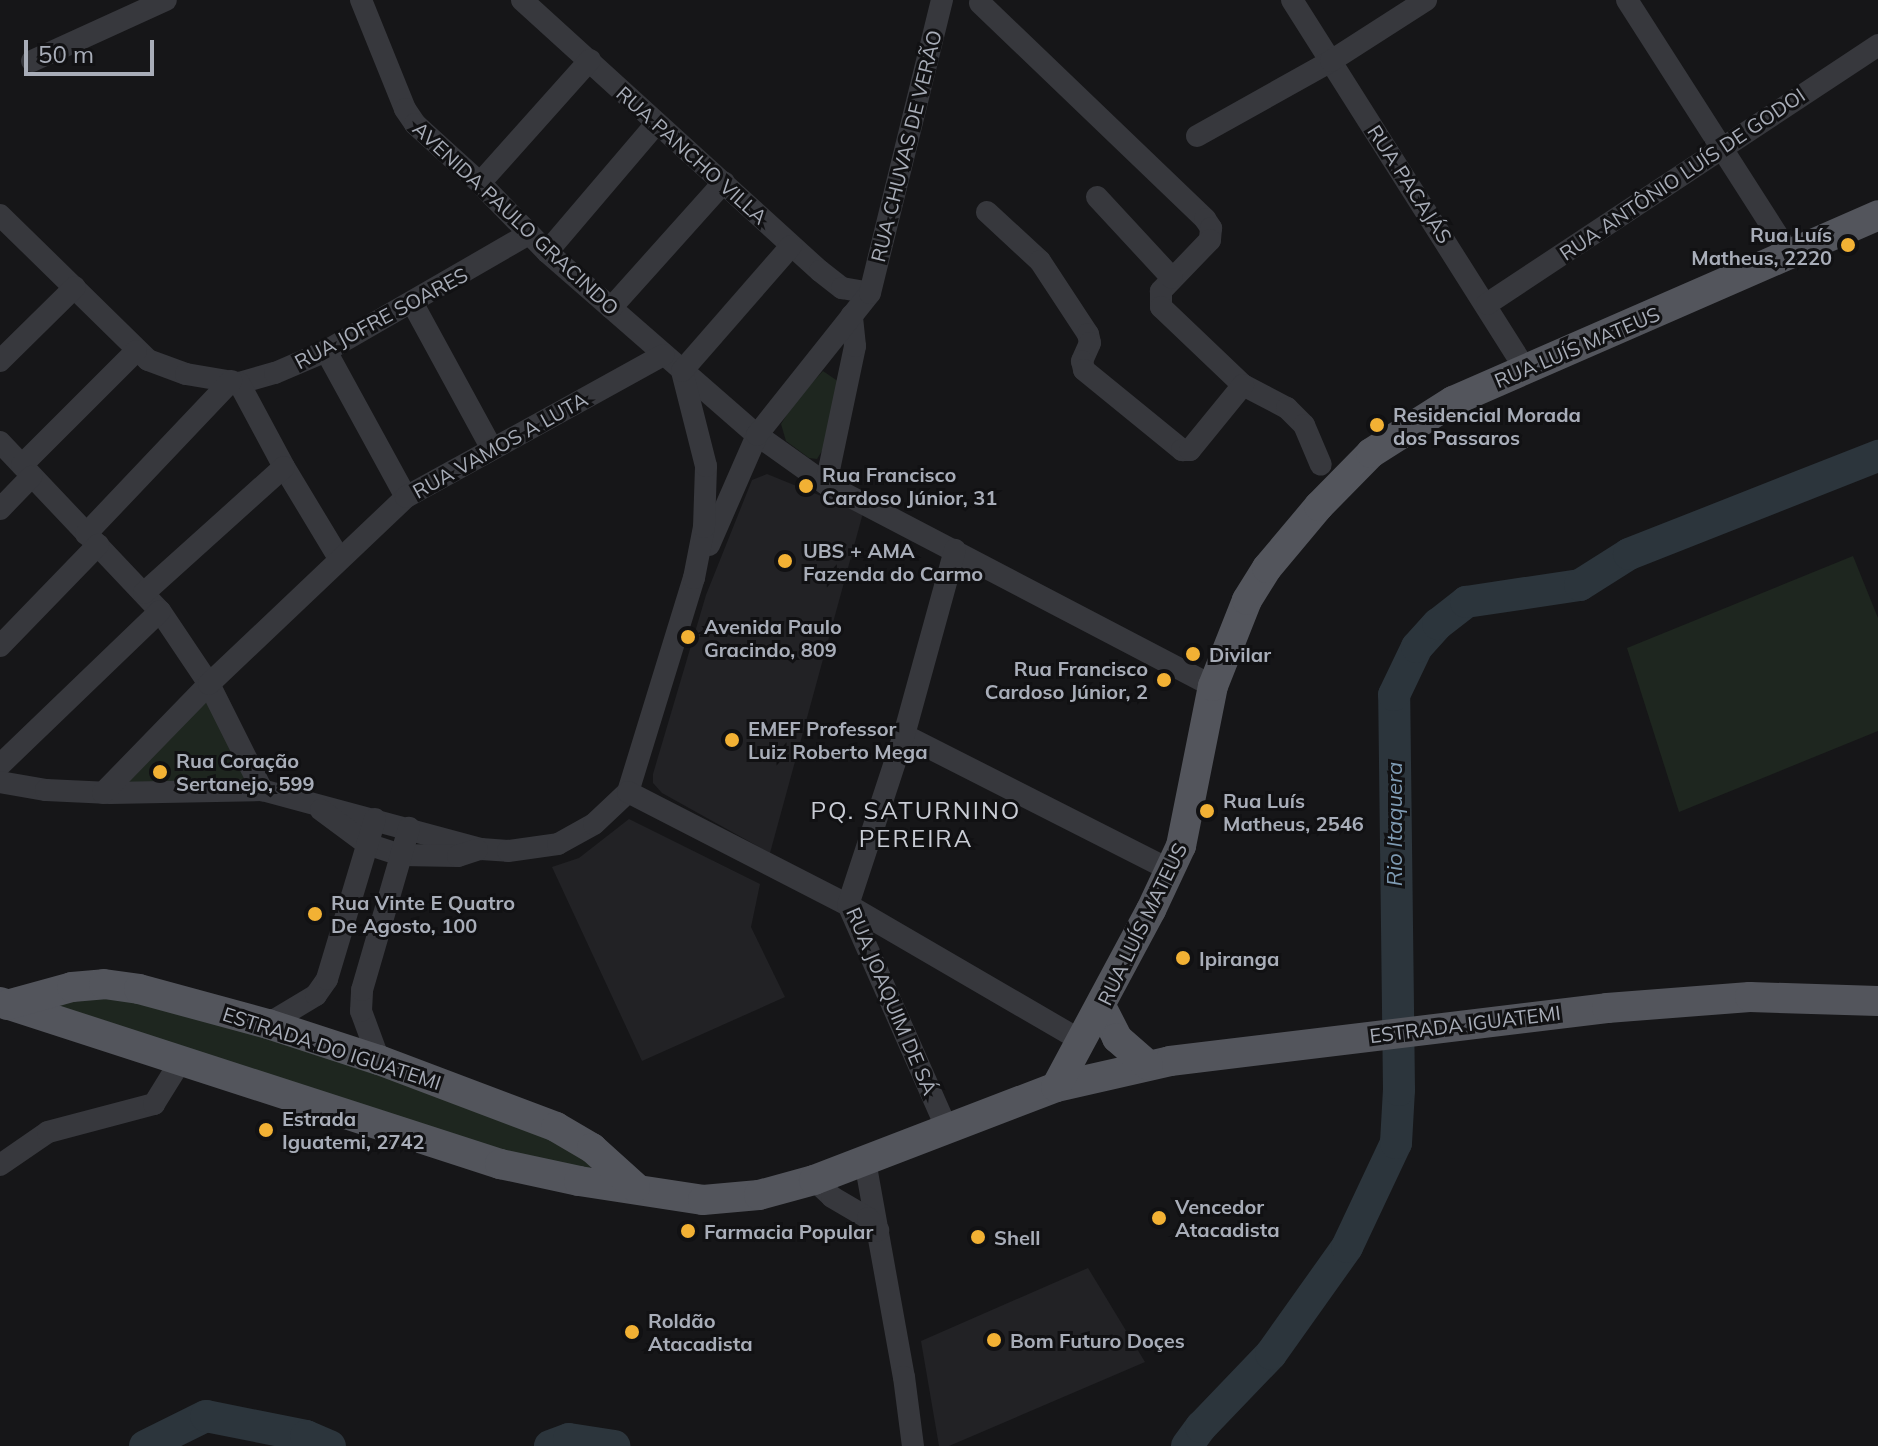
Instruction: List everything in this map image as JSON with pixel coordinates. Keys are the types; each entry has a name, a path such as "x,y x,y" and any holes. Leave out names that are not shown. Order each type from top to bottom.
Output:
{"main road":[{"name":"RUA LUÍS MATEUS","path":"1056,1087 1101,1006 1185,836 1213,686 1256,585 1347,476 1371,453 1427,416 1525,369 1878,215"},
{"name":"ESTRADA DO IGUATEMI","path":"3,1004 72,987 104,984 131,987 268,1024 379,1060 542,1121 592,1148 635,1187"},
{"path":"61,1025 60,1004 72,987"},
{"name":"ESTRADA IGUATEMI","path":"1056,1087 1148,1065 1404,1031 1750,997 1878,1001"},
{"name":"ESTRADA DO IGUATEMI","path":"3,1004 500,1164 579,1181 635,1187 678,1199 727,1199 759,1195 814,1180 1056,1087"},
{"path":"1101,1006 1117,1038 1148,1065"},
{"path":"579,1181 592,1166 592,1148"}],"street":[{"path":"32,61 166,0"},
{"name":"AVENIDA PAULO GRACINDO","path":"361,0 405,109 415,124 480,183 547,252 757,435 826,484 1213,686"},
{"name":"RUA PANCHO VILLA","path":"522,0 791,246 842,288 870,293"},
{"name":"RUA PACAJÁS","path":"1292,0 1487,304 1525,369"},
{"path":"1197,136 1331,61 1426,0"},
{"path":"1627,0 1790,255"},
{"path":"938,1 980,2 1205,219 1211,228 1210,240 1161,291 1161,307 1243,385 1287,408 1304,425 1321,465"},
{"name":"RUA CHUVAS DE VERÃO","path":"870,293 938,1"},
{"name":"RUA ANTÔNIO LUÍS DE GODOI","path":"1487,304 1878,45"},
{"path":"480,183 590,60"},
{"path":"547,252 656,124"},
{"path":"611,308 724,182"},
{"path":"1097,197 1172,278"},
{"path":"987,212 1040,261 1088,334 1090,343 1082,361 1084,370 1182,450 1190,450 1243,385"},
{"name":"RUA JOFRE SOARES","path":"2,222 75,287 136,351 171,370 235,382 275,373 326,351 413,304 529,234"},
{"path":"694,578 707,488 698,426 682,371 791,246"},
{"path":"0,361 75,287"},
{"path":"0,782 46,790 103,793 262,790 481,849 521,851 558,844 594,824 628,792 694,578 757,435 870,293"},
{"path":"413,304 492,449"},
{"path":"826,484 855,346 852,315"},
{"path":"0,509 26,471 136,351"},
{"path":"326,351 406,497"},
{"name":"RUA VAMOS A LUTA","path":"103,793 209,684 406,497 663,355"},
{"path":"0,646 235,382 339,558"},
{"path":"0,442 160,611 209,684 262,790"},
{"path":"144,593 284,467"},
{"name":"RUA JOAQUIM DE SÁ","path":"947,1129 848,905 904,735 955,550"},
{"path":"0,765 160,611"},
{"path":"904,735 1170,870"},
{"path":"628,792 848,905 1082,1041"},
{"path":"311,802 367,844 401,855 458,856 481,849"},
{"path":"268,1024 316,995 327,979 375,819"},
{"path":"379,1060 361,1011 362,990 409,828"},
{"path":"327,979 332,988 345,996 362,990"},
{"path":"0,1165 48,1132 154,1104 180,1062"},
{"path":"865,1161 913,1446"},
{"path":"814,1180 832,1197 860,1212 878,1230"}],"shaded area":[{"path":"823,371 839,382 825,446 817,459 809,458 786,441 781,424 796,400"},
{"name":"EMEF Professor Luiz Roberto Mega","path":"767,474 863,513 770,853 662,793 653,783 653,774 706,595 752,480"},
{"path":"1853,556 1878,618 1878,731 1679,812 1627,648"},
{"path":"208,686 259,789 107,792"},
{"path":"629,819 760,884 751,927 785,997 642,1061 552,867 579,858"},
{"path":"104,984 527,1115 592,1166 579,1181 61,1025 60,1004"},
{"path":"1088,1268 1145,1362 949,1446 939,1446 921,1341"}],"waterway":[{"name":"Rio Itaquera","path":"1187,1446 1201,1427 1271,1354 1347,1247 1396,1143 1399,1090 1394,695 1417,647 1438,624 1466,602 1580,585 1629,554 1878,456"},
{"path":"145,1446 206,1416 306,1436 330,1446"},
{"path":"550,1446 569,1439 614,1446"}],"place":[{"name":"Rua Luís Matheus, 2220","path":"1848,245"},
{"name":"Residencial Morada dos Passaros","path":"1377,425"},
{"name":"Rua Francisco Cardoso Júnior, 31","path":"806,486"},
{"name":"UBS + AMA Fazenda do Carmo","path":"785,561"},
{"name":"Avenida Paulo Gracindo, 809","path":"688,637"},
{"name":"Divilar","path":"1193,654"},
{"name":"Rua Francisco Cardoso Júnior, 2","path":"1164,680"},
{"name":"EMEF Professor Luiz Roberto Mega","path":"732,740"},
{"name":"Rua Coração Sertanejo, 599","path":"160,772"},
{"name":"Rua Luís Matheus, 2546","path":"1207,811"},
{"name":"Rua Vinte E Quatro De Agosto, 100","path":"315,914"},
{"name":"Ipiranga","path":"1183,958"},
{"name":"Estrada Iguatemi, 2742","path":"266,1130"},
{"name":"Vencedor Atacadista","path":"1159,1218"},
{"name":"Farmacia Popular","path":"688,1231"},
{"name":"Shell","path":"978,1237"},
{"name":"Roldão Atacadista","path":"632,1332"},
{"name":"Bom Futuro Doçes","path":"994,1340"}],"district":[{"name":"PQ. SATURNINO PEREIRA","path":"916,825"}]}
